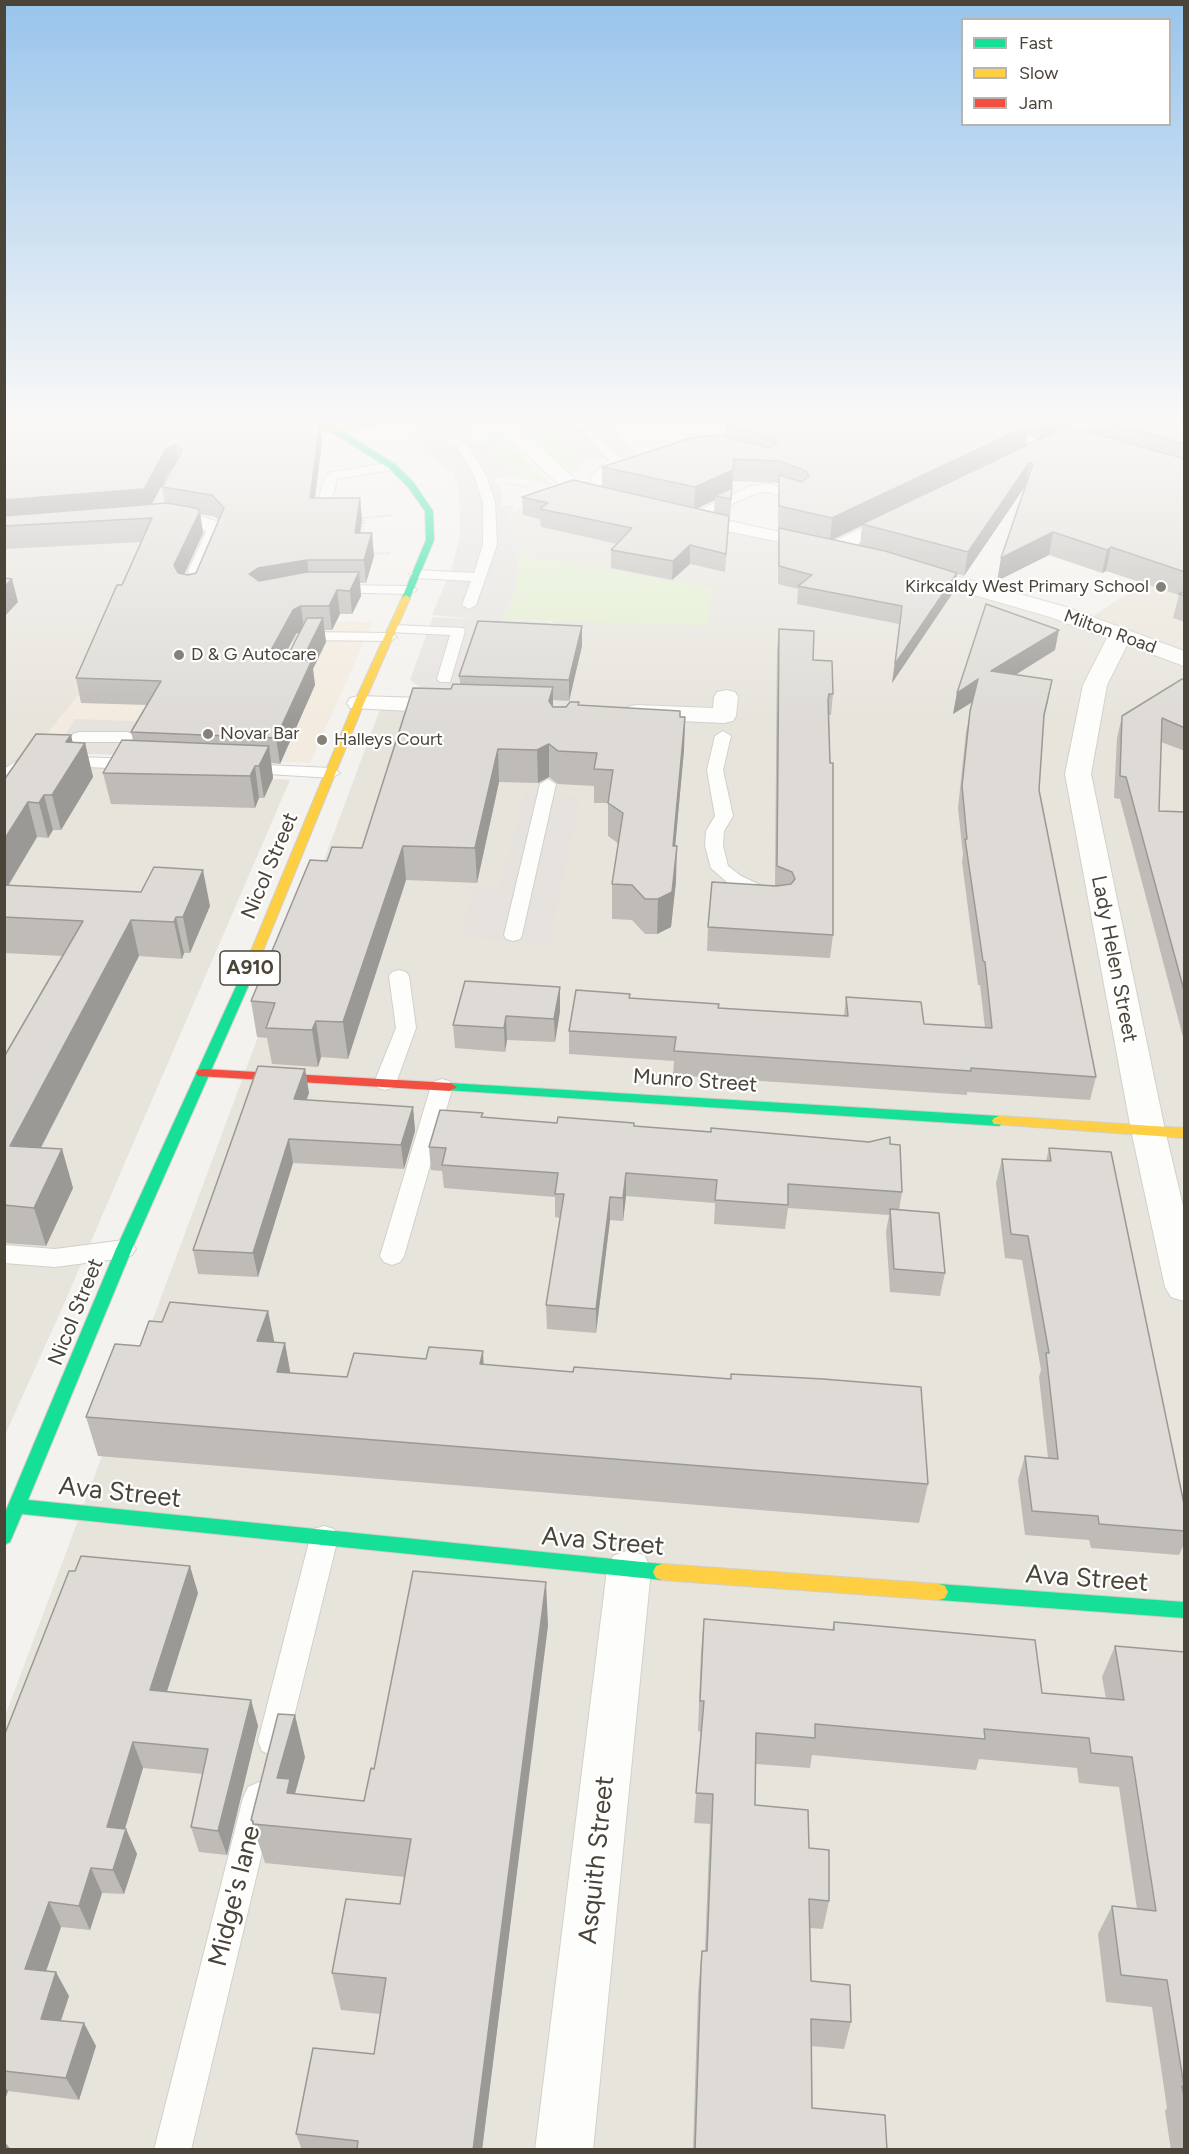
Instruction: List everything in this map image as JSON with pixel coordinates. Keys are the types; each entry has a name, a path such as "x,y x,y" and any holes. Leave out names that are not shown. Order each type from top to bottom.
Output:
{"main road":[{"name":"Nicol Street","path":"4,1537 124,1249 203,1073 332,773 359,704 392,633 430,540 429,523"},
{"name":"Munro Street","path":"203,1073 1185,1133"},
{"name":"Ava Street","path":"18,1506 629,1570 1185,1610"}],"street":[{"path":"191,589 216,532 214,523"},
{"path":"709,523 867,557"},
{"path":"834,549 889,523"},
{"name":"Milton Road","path":"888,562 1058,612 1185,659"},
{"name":"Lady Helen Street","path":"1120,636 1095,685 1078,774 1148,1130 1185,1287"},
{"path":"359,704 473,706"},
{"path":"611,711 724,716"},
{"name":"Asquith Street","path":"564,2150 629,1570"}],"lane":[{"path":"468,605 490,545 489,523"},
{"path":"416,574 479,577"},
{"path":"321,589 410,590"},
{"path":"293,657 304,636 464,631 445,679"},
{"path":"724,716 715,770 724,816 715,831 714,846 720,868 735,880 782,902"},
{"path":"65,761 79,737 128,737"},
{"path":"4,777 24,763 35,760 158,765"},
{"path":"229,768 332,773"},
{"path":"513,935 548,784"},
{"path":"385,1083 406,1028 399,976"},
{"path":"392,1256 442,1086"},
{"path":"4,1254 55,1258 124,1249"},
{"name":"Midge's lane","path":"172,2150 324,1538"}],"path":[{"path":"362,543 363,523"},
{"path":"360,554 425,552"}],"shaded area":[{"path":"5,523 232,524 207,637 81,692 24,763 290,780 64,1304 5,1435"},
{"path":"460,523 511,523 518,559 517,587 502,620 551,622 546,642 473,639 456,691 423,689 410,680 433,617 474,619 432,615 452,567 460,536"},
{"path":"511,523 693,523 875,562 1184,664 1184,2149 5,2149 4,1719 385,696 531,703 553,622 518,559"},
{"name":"Kirkcaldy West Primary School","path":"1184,556 1184,653 1090,618"},
{"path":"210,621 373,622 310,763 34,751 81,692"},
{"path":"75,719 157,722 154,756 54,753"},
{"path":"525,793 580,796 549,944 460,938 474,888 499,889"}],"green space":[{"path":"517,555 712,588 708,625 502,620 517,587"}],"building":[{"path":"4,523 68,523 4,526"},
{"path":"150,523 194,523 174,565 178,573 188,575 196,573 218,523 356,523 355,533 372,533 364,560 307,560 258,568 249,574 259,581 307,572 359,572 350,591 337,590 329,606 301,606 293,610 270,652 275,659 287,657 307,618 323,618 302,660 312,660 276,738 131,732 161,681 76,678 117,585 122,585"},
{"path":"605,523 728,523 726,554 690,545 673,561 611,550 632,528"},
{"path":"865,523 988,523 968,552 862,524"},
{"path":"1013,523 1185,523 1185,572 1111,547 1107,550 1053,532 1001,558"},
{"path":"779,528 885,551 957,573 895,664 902,606 798,586 812,575 779,566"},
{"path":"4,578 12,579 4,587"},
{"path":"986,604 1059,630 991,671 1052,680 1044,715 1039,790 1096,1077 674,1051 676,1037 569,1031 576,990 630,994 629,998 719,1004 718,1008 848,1016 846,997 921,1002 924,1024 992,1028 985,962 983,961 965,839 967,839 962,786 970,711 978,679 957,693"},
{"path":"478,621 582,626 569,680 459,676"},
{"path":"779,629 814,631 813,660 832,661 833,694 829,694 828,700 830,763 833,763 833,935 708,927 712,882 776,886 791,884 795,879 792,872 777,866"},
{"path":"1182,679 1185,680 1185,728 1162,718 1159,811 1185,812 1185,994 1126,777 1120,776 1122,716"},
{"path":"453,684 553,687 549,701 553,707 566,707 570,702 579,702 578,705 680,711 680,717 685,717 673,846 677,846 672,892 658,899 645,899 632,885 612,884 623,813 608,803 613,770 594,769 597,753 558,751 549,744 537,750 498,749 475,848 403,846 343,1022 316,1021 312,1030 266,1028 275,1003 251,1001 310,860 327,861 332,847 362,848 413,688 451,689"},
{"path":"36,734 71,735 66,742 85,743 52,795 44,795 39,803 28,802 4,840 4,780"},
{"path":"122,740 269,746 259,766 255,766 250,776 103,773"},
{"path":"154,867 203,870 183,917 176,917 174,922 131,920 10,1146 62,1149 34,1208 4,1205 4,1057 83,921 4,917 4,885 141,892"},
{"path":"465,981 560,987 554,1019 506,1016 504,1028 453,1025"},
{"path":"258,1066 305,1069 294,1099 413,1107 401,1145 289,1139 253,1253 193,1250"},
{"path":"440,1110 483,1113 481,1117 557,1123 558,1117 634,1123 634,1126 711,1132 711,1128 869,1142 890,1137 890,1144 900,1145 902,1192 788,1184 788,1205 715,1200 717,1180 626,1173 623,1198 610,1197 596,1309 546,1305 564,1194 555,1194 558,1173 442,1165 446,1148 429,1147"},
{"path":"1049,1148 1111,1152 1185,1509 1185,1531 1099,1524 1098,1516 1032,1511 1025,1456 1058,1459 1046,1353 1049,1353 1028,1236 1011,1234 1002,1159 1051,1161"},
{"path":"890,1209 939,1213 945,1273 894,1269"},
{"path":"170,1302 268,1311 257,1341 285,1343 277,1372 347,1377 354,1353 426,1359 429,1347 483,1351 480,1364 573,1372 574,1367 731,1379 731,1374 921,1387 928,1484 86,1417 115,1344 140,1346 149,1321 162,1322"},
{"path":"81,1556 190,1566 150,1690 251,1700 218,1831 191,1827 208,1749 133,1742 107,1827 126,1829 113,1870 91,1868 79,1906 49,1902 25,1969 56,1972 41,2019 84,2023 66,2078 4,2071 4,1736 69,1571 75,1571"},
{"path":"413,1571 546,1582 473,2150 357,2150 358,2141 296,2134 313,2048 374,2054 386,1978 332,1973 346,1899 400,1904 411,1839 253,1824 251,1820 278,1714 295,1715 277,1778 290,1779 287,1793 364,1801 371,1768 374,1769"},
{"path":"704,1619 834,1630 834,1622 1035,1640 1042,1693 1124,1700 1115,1646 1185,1652 1185,2102 1167,1980 1121,1975 1112,1906 1156,1911 1132,1757 1091,1753 1089,1738 984,1729 985,1739 815,1724 815,1738 756,1733 755,1805 808,1810 809,1848 829,1850 829,1901 809,1899 811,1981 850,1985 851,2022 811,2019 812,2108 885,2115 887,2150 695,2150 701,1966 702,1951 707,1951 713,1794 696,1793 704,1701 700,1701"}],"traffic: fast":[{"path":"406,598 430,540 429,523"},
{"path":"4,1537 124,1249 245,980"},
{"path":"450,1087 999,1121"},
{"path":"18,1506 662,1572"},
{"path":"939,1592 1184,1610"}],"traffic: slow":[{"path":"245,980 359,703 406,598"},
{"path":"999,1121 1184,1133"},
{"path":"662,1572 939,1592"}],"traffic: jam":[{"path":"203,1073 450,1087"}],"place":[{"name":"Kirkcaldy West Primary School","path":"1161,587"},
{"name":"D & G Autocare","path":"179,655"},
{"name":"Novar Bar","path":"208,734"},
{"name":"Halleys Court","path":"322,740"}]}
